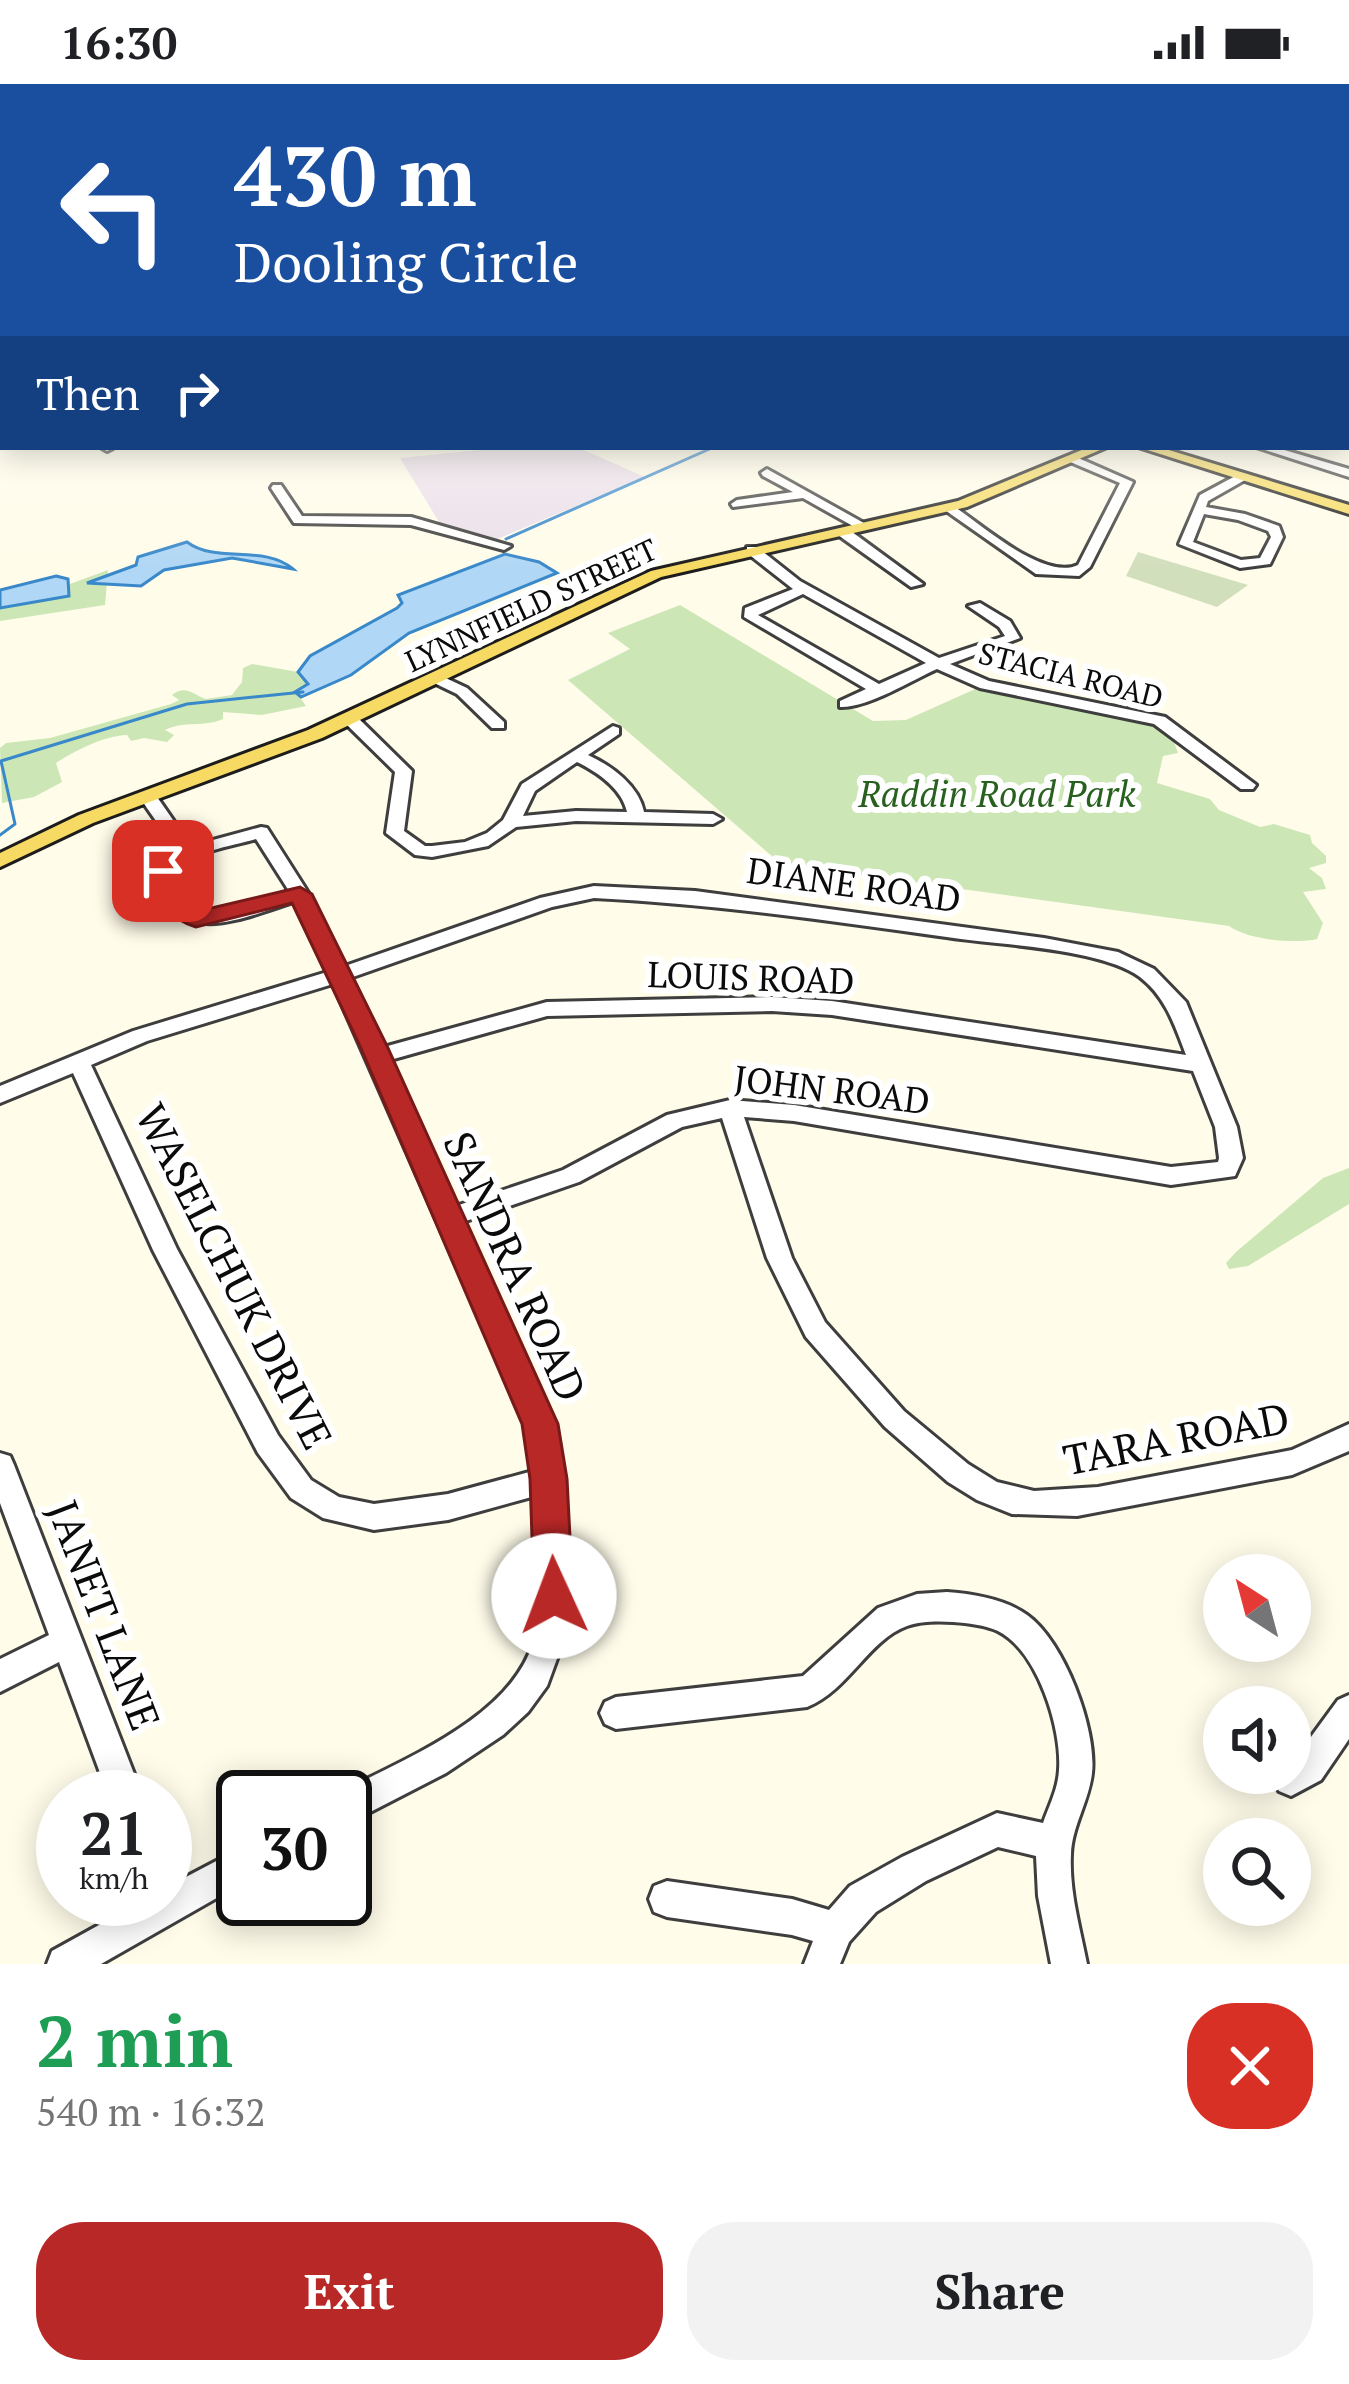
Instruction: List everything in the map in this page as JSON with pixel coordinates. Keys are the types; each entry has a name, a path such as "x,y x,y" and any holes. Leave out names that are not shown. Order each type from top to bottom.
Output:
{"main road":[{"name":"LYNNFIELD STREET","path":"0,861 63,829 350,718 632,584 752,550 948,508 1004,490 1093,450"},
{"path":"1155,450 1349,509"}],"street":[{"path":"1272,450 1349,472"},
{"path":"948,508 1047,573 1070,575 1085,562 1127,482 1072,459"},
{"path":"767,472 865,527"},
{"path":"1199,509 1241,517 1274,530 1277,537 1268,557 1248,566 1186,546 1199,509 1210,493 1241,477"},
{"path":"277,488 298,520 415,521 504,546"},
{"path":"737,504 806,494"},
{"path":"844,532 916,584"},
{"name":"STACIA ROAD","path":"752,550 804,589 985,685 1159,720 1246,785"},
{"path":"804,589 757,606 749,614 880,691"},
{"path":"846,704 939,663 1013,638 1005,624 975,605"},
{"path":"435,678 457,687 498,724"},
{"path":"350,718 404,771 406,782 394,826 404,844 421,851 453,850 491,838 511,822 523,794 613,731"},
{"path":"575,756 596,764 633,800 637,809 633,819"},
{"path":"149,797 188,853 163,871 178,910 188,917 206,919 300,894"},
{"path":"511,822 576,816 712,819"},
{"name":"SANDRA ROAD","path":"188,853 261,832 300,894 378,1057 540,1424 549,1479 552,1618 548,1646 526,1689 471,1738 372,1793"},
{"name":"DIANE ROAD","path":"0,1095 140,1036 583,892 695,897 1118,958 1148,973 1181,1012 1197,1064 1226,1126 1231,1158 1227,1170"},
{"name":"LOUIS ROAD","path":"378,1057 547,1010 772,1004 832,1008 1197,1064"},
{"name":"WASELCHUK DRIVE","path":"78,1061 165,1250 268,1444 301,1489 333,1509 374,1516 448,1508 549,1479"},
{"name":"JOHN ROAD","path":"447,1218 571,1176 675,1121 730,1108 794,1113 1142,1173 1186,1177 1227,1170"},
{"name":"TARA ROAD","path":"730,1108 806,1316 912,1437 976,1486 1007,1500 1070,1506 1300,1458 1338,1445 1349,1436"},
{"name":"JANET LANE","path":"0,1465 116,1770"},
{"path":"616,1713 806,1690 830,1679 868,1634 903,1612 940,1609 1000,1616 1034,1642 1065,1707 1077,1764 1071,1801 1054,1843 1069,1964"},
{"path":"0,1676 67,1642"},
{"path":"1311,1767 1349,1711"},
{"path":"667,1899 792,1916 828,1947 863,1899 997,1830 1054,1843"},
{"path":"65,1964 128,1926"}],"shaded area":[{"path":"480,450 584,450 645,477 495,540 439,522 400,458"}],"green space":[{"path":"1138,552 1248,585 1217,607 1126,576"},
{"path":"108,570 105,605 0,621 0,597 59,588"},
{"name":"Raddin Road Park","path":"680,605 873,721 906,720 982,686 1153,723 1170,731 1178,753 1163,756 1157,783 1210,799 1219,810 1260,827 1274,824 1310,835 1326,856 1326,863 1309,868 1322,878 1326,889 1303,892 1323,923 1317,939 1272,940 1229,926 781,864 568,680 630,649 608,633"},
{"path":"252,664 298,672 308,683 296,692 306,706 262,715 223,712 223,719 215,722 165,730 174,735 167,742 131,741 127,735 100,741 56,763 62,782 34,797 2,803 0,748 6,743 50,738 171,704 179,700 172,695 181,690 206,699 232,695 242,682 243,668"},
{"path":"1349,1168 1349,1204 1248,1266 1229,1269 1226,1263 1236,1252 1323,1178"}],"water":[{"path":"187,542 212,552 268,557 293,569 232,558 164,570 141,586 87,583 136,565 138,557"},
{"path":"505,554 539,562 557,573 409,633 351,675 301,697 295,692 308,684 298,672 310,656 397,608 402,603 398,595"},
{"path":"56,576 68,579 69,596 0,608 0,590"}],"waterway":[{"path":"506,539 707,450"},
{"path":"0,835 15,824 1,761 187,704 303,692"}],"route":[{"path":"163,871 178,910 196,919 300,894 374,1046 540,1424 549,1479 554,1596"}]}
